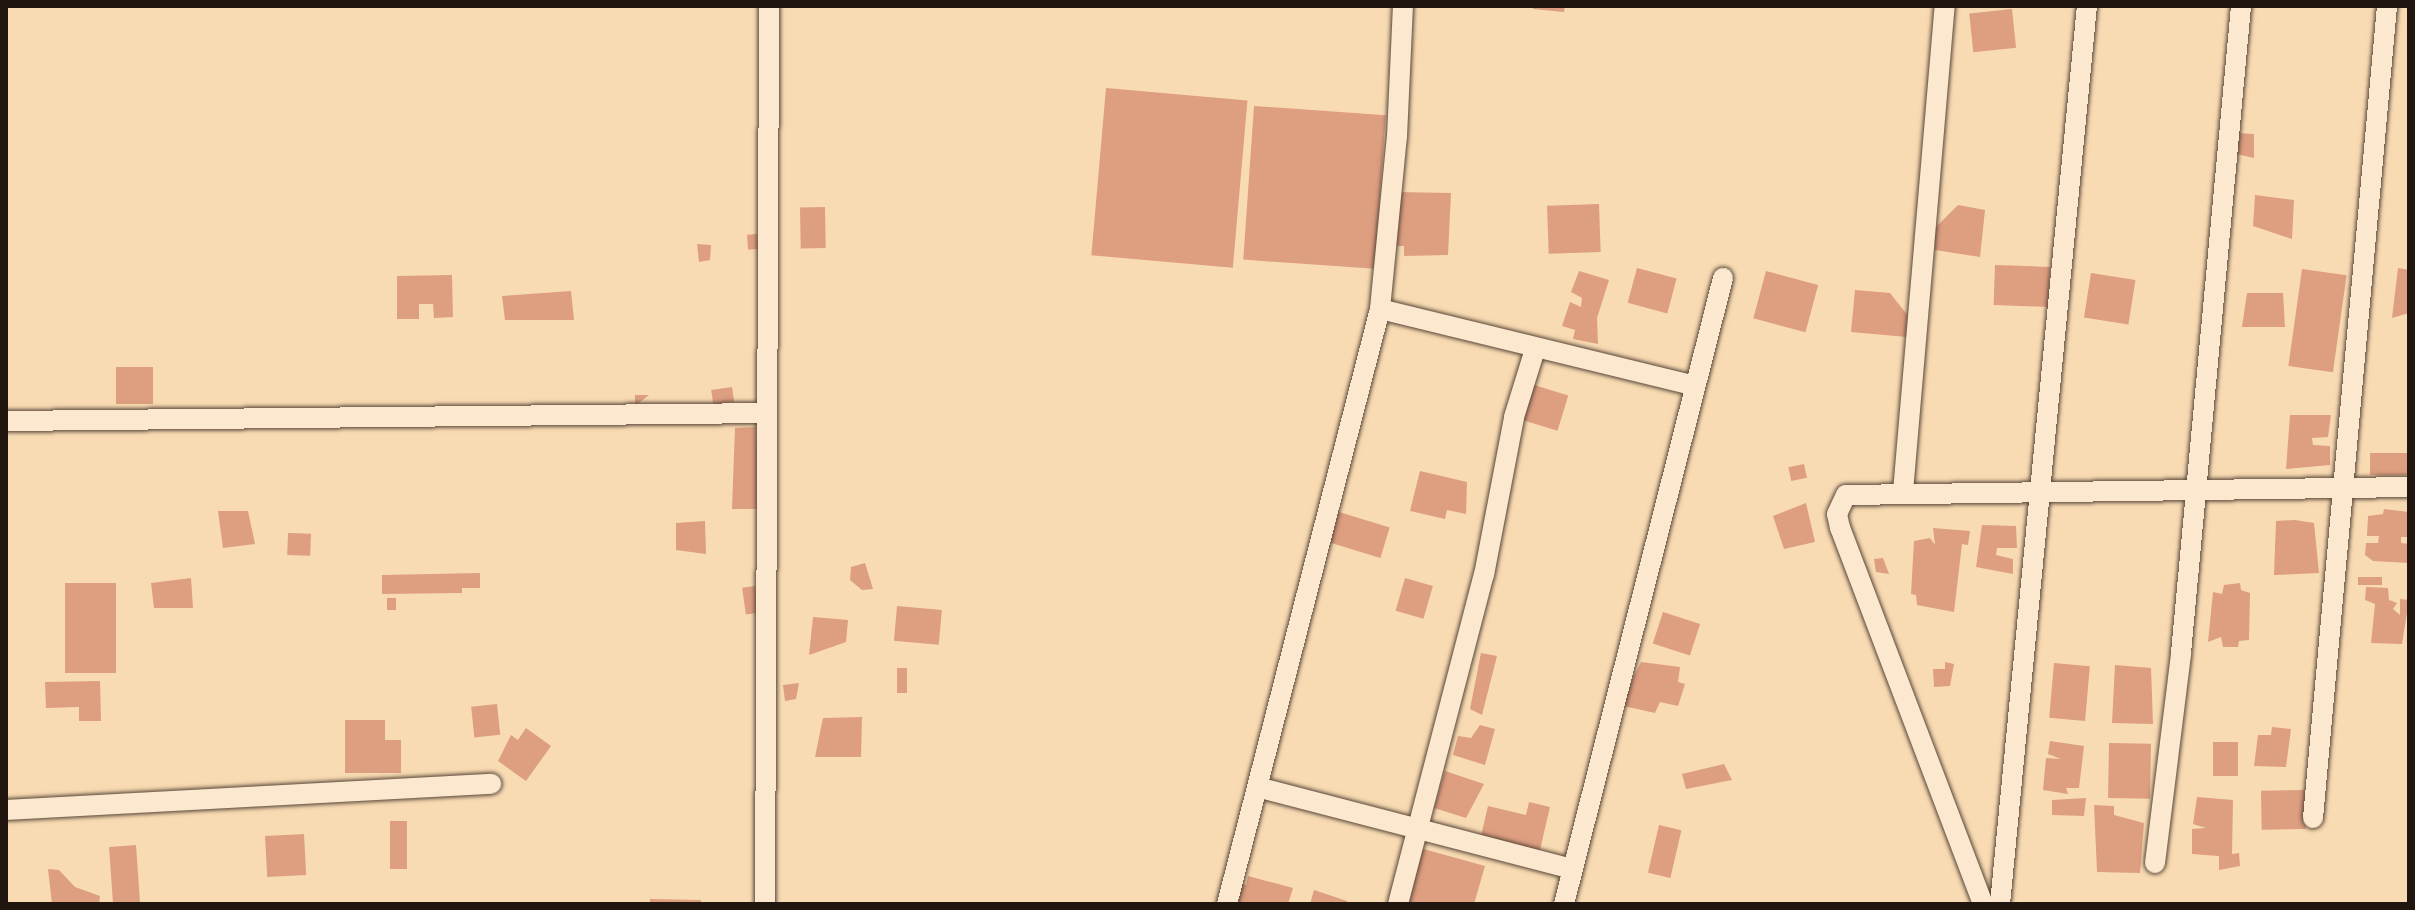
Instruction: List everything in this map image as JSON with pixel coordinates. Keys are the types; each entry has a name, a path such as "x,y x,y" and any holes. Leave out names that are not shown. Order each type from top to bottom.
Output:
{"street":[{"path":"765,904 769,6"},
{"path":"1227,904 1261,788 1380,309 1397,137 1403,6"},
{"path":"1903,492 1945,6"},
{"path":"2000,904 2042,496 2087,6"},
{"path":"2155,863 2195,492 2241,6"},
{"path":"2313,818 2387,6"},
{"path":"1564,904 1723,278"},
{"path":"1380,309 1695,386"},
{"path":"1398,904 1484,575 1514,417 1535,349"},
{"path":"6,421 767,413"},
{"path":"1983,904 1837,514 1846,495 1903,492 2042,496 2409,487"},
{"path":"6,810 491,784"},
{"path":"1261,788 1573,869"}],"building":[{"path":"1533,6 1565,6 1564,12 1533,9"},
{"path":"2012,9 2016,48 1973,52 1969,13"},
{"path":"1106,88 1247,100 1233,268 1091,255"},
{"path":"1254,106 1386,115 1375,269 1243,260"},
{"path":"2237,133 2254,134 2254,158 2236,154"},
{"path":"1397,192 1451,193 1448,255 1404,256 1404,246 1392,246"},
{"path":"2255,195 2294,200 2292,239 2253,226"},
{"path":"1599,204 1601,252 1549,254 1547,206"},
{"path":"1958,205 1985,210 1980,257 1935,250 1933,230"},
{"path":"800,207 825,207 826,248 801,248"},
{"path":"757,234 758,249 748,250 747,235"},
{"path":"697,244 711,245 710,260 699,262"},
{"path":"1995,265 2050,267 2049,307 1994,305"},
{"path":"1637,268 1677,279 1667,313 1628,303"},
{"path":"2398,268 2409,270 2409,313 2392,318"},
{"path":"2302,269 2347,275 2333,372 2288,366"},
{"path":"1579,271 1609,280 1597,318 1598,344 1573,339 1575,330 1562,326 1570,302 1581,307 1582,298 1571,292"},
{"path":"1766,271 1818,285 1805,332 1753,318"},
{"path":"2091,273 2135,280 2128,324 2084,317"},
{"path":"452,275 453,317 434,318 433,304 419,304 419,319 397,319 397,276"},
{"path":"1855,290 1890,293 1909,317 1907,337 1851,332"},
{"path":"571,291 574,320 505,320 502,296"},
{"path":"2247,293 2283,293 2285,327 2242,327"},
{"path":"116,367 153,367 153,404 116,404"},
{"path":"1531,384 1568,395 1557,431 1520,419"},
{"path":"732,387 734,402 713,405 711,390"},
{"path":"635,395 649,395 635,406"},
{"path":"2290,415 2331,415 2328,437 2312,438 2313,445 2330,446 2330,465 2286,469"},
{"path":"756,427 759,509 732,509 735,428"},
{"path":"2370,453 2409,453 2409,475 2370,475"},
{"path":"1804,464 1807,478 1791,481 1788,467"},
{"path":"1420,471 1467,482 1466,514 1447,510 1445,519 1410,511"},
{"path":"1806,503 1815,542 1784,549 1773,516"},
{"path":"2384,509 2409,512 2409,537 2401,537 2401,543 2409,544 2409,563 2373,561 2365,555 2366,543 2378,543 2379,536 2367,536 2368,516 2383,514"},
{"path":"218,511 248,511 255,544 223,548"},
{"path":"1339,512 1390,527 1380,558 1330,543"},
{"path":"705,521 706,554 676,550 676,523"},
{"path":"2276,521 2314,523 2319,573 2274,575"},
{"path":"1982,525 2016,526 2017,548 1997,548 1996,555 2013,559 2013,574 1976,567"},
{"path":"1933,528 1970,531 1968,545 1962,544 1954,612 1917,605 1916,595 1911,594 1914,541 1930,538 1935,545"},
{"path":"288,533 311,534 310,556 287,555"},
{"path":"1883,558 1889,574 1876,572 1874,559"},
{"path":"865,563 873,589 862,590 850,580 851,567"},
{"path":"480,573 480,588 462,588 462,593 382,594 382,575"},
{"path":"2358,577 2382,577 2382,585 2358,585"},
{"path":"191,578 193,608 154,608 151,583"},
{"path":"1405,578 1433,586 1424,619 1396,611"},
{"path":"65,583 116,583 116,673 65,673"},
{"path":"2240,583 2241,590 2250,593 2249,640 2239,641 2238,647 2223,647 2221,637 2208,642 2213,592 2222,594 2224,585"},
{"path":"755,586 759,613 746,615 742,588"},
{"path":"2366,587 2388,588 2389,600 2397,603 2393,609 2400,615 2400,599 2409,600 2402,644 2371,643 2375,604 2365,600"},
{"path":"387,598 396,598 396,610 387,610"},
{"path":"897,606 942,610 939,645 894,641"},
{"path":"1663,612 1700,624 1690,655 1653,643"},
{"path":"813,617 848,620 846,642 809,655"},
{"path":"1481,653 1497,656 1482,715 1470,709"},
{"path":"1641,662 1680,667 1678,682 1685,684 1678,706 1660,702 1655,713 1619,705"},
{"path":"1945,662 1954,664 1950,686 1934,687 1933,669 1945,669"},
{"path":"2054,663 2090,666 2085,721 2049,718"},
{"path":"2115,665 2151,668 2153,724 2112,723"},
{"path":"897,668 907,668 907,693 897,693"},
{"path":"100,681 101,721 79,721 79,707 46,708 45,682"},
{"path":"799,683 796,699 785,701 783,685"},
{"path":"497,704 500,735 474,738 471,707"},
{"path":"862,717 861,757 815,757 823,718"},
{"path":"345,720 385,720 385,740 401,740 401,773 345,773"},
{"path":"1480,725 1495,729 1485,765 1453,755 1458,736 1471,738"},
{"path":"2272,727 2291,729 2286,767 2254,766 2258,735 2271,735"},
{"path":"526,728 551,746 526,781 498,761 511,735 518,740"},
{"path":"2050,741 2084,746 2079,788 2066,788 2068,794 2043,790 2046,758 2061,759 2048,754"},
{"path":"2213,742 2238,742 2238,776 2213,776"},
{"path":"2109,743 2151,744 2150,799 2108,798"},
{"path":"1724,764 1732,780 1686,789 1682,774"},
{"path":"1445,771 1484,784 1466,818 1434,808"},
{"path":"2305,790 2306,829 2262,830 2261,791"},
{"path":"2197,797 2233,800 2232,854 2239,853 2240,866 2219,870 2219,856 2192,854 2192,829 2206,828 2193,824"},
{"path":"2086,798 2084,816 2052,815 2052,800"},
{"path":"1529,802 1550,807 1539,854 1480,840 1488,806 1526,815"},
{"path":"2094,805 2114,806 2114,815 2144,823 2140,873 2097,872"},
{"path":"390,821 407,821 407,869 390,869"},
{"path":"1659,825 1681,830 1670,878 1648,873"},
{"path":"304,834 306,875 267,877 265,836"},
{"path":"136,845 140,904 113,904 109,847"},
{"path":"1420,848 1485,866 1474,904 1405,904"},
{"path":"48,869 59,870 75,887 100,896 99,904 52,904"},
{"path":"1248,876 1293,888 1288,904 1242,904 1234,898 1238,883 1246,885"},
{"path":"1314,890 1347,901 1347,904 1310,904"},
{"path":"650,899 701,900 701,904 650,904"}]}
